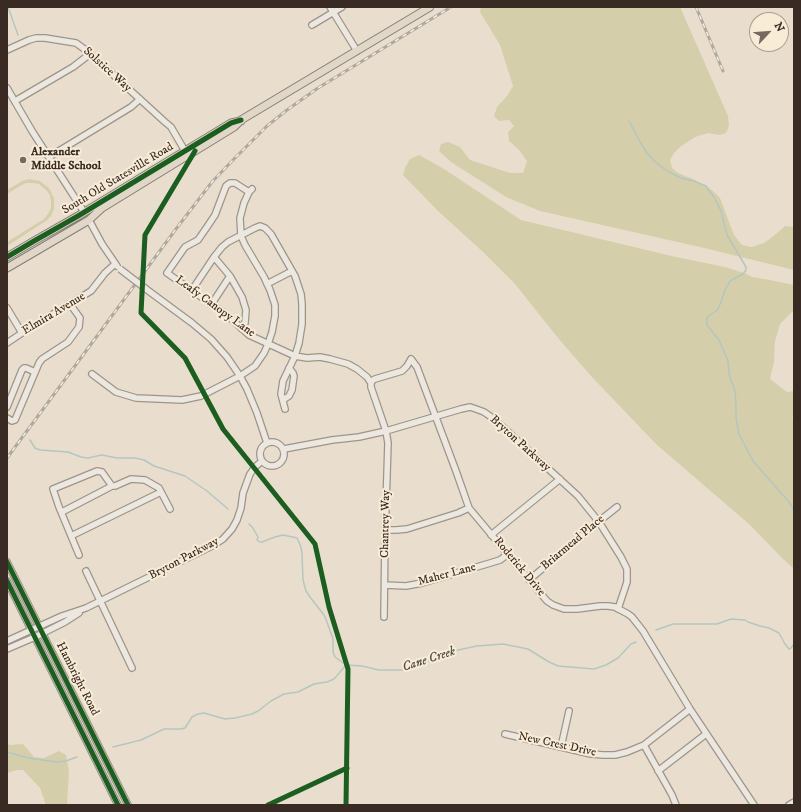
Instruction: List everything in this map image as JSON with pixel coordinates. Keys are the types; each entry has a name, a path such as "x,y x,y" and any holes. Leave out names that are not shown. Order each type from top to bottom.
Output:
{"main road":[{"name":"South Old Statesville Road","path":"7,258 231,123 241,120 430,7"},
{"name":"South Old Statesville Road","path":"7,268 89,220 102,208 234,127 241,120"},
{"path":"89,220 91,212 118,195 132,182"},
{"path":"51,242 56,234 81,219 84,212"}],"street":[{"path":"312,25 332,10 342,7"},
{"path":"332,10 357,51"},
{"name":"Solstice Way","path":"7,50 36,38 76,43 140,99 170,128 185,151"},
{"path":"15,101 73,67 90,54"},
{"path":"7,88 32,131 84,212"},
{"path":"49,157 131,108 140,99"},
{"name":"Leafy Canopy Lane","path":"241,236 240,218 244,203 251,190 235,183 230,183 226,186 215,215 198,240 185,247 167,273 227,315 250,335 295,356 307,358 320,357 348,364 357,369 371,383"},
{"path":"89,220 102,244 120,269 212,339 227,357 247,389 267,443 272,441 276,442 284,449 284,457 276,465 269,466 262,461"},
{"path":"192,290 214,257 228,242 260,226 265,228 271,234 292,271 301,294 302,304 302,324 299,343 295,356 283,381 281,394 285,409"},
{"path":"92,374 116,392 136,398 182,400 201,396 240,376 255,366 264,353 272,332 275,316 275,305 264,277 241,236"},
{"path":"214,257 230,276 242,297 246,310 245,323 242,329"},
{"name":"Elmira Avenue","path":"7,343 91,291 105,273 115,264"},
{"path":"267,284 292,271"},
{"path":"211,304 230,276"},
{"path":"7,418 12,421 15,420 42,359 68,342 79,327 80,318 70,304"},
{"path":"7,308 22,333"},
{"name":"Roderick Drive","path":"371,383 375,379 402,371 411,359 417,367 469,508 547,601 564,609 608,606 628,614 640,626 690,709 754,805"},
{"path":"7,407 22,370 26,368 35,372"},
{"path":"283,400 289,396 292,390 294,376 289,368"},
{"name":"Chantrey Way","path":"371,383 386,431 388,443 384,617"},
{"name":"Bryton Parkway","path":"284,449 332,440 358,437 386,431 452,410 470,407 476,408 494,419 560,479 578,496 598,522 625,563 627,570 627,582 618,609"},
{"name":"Bryton Parkway","path":"7,641 62,616 100,602 208,549 223,539 232,529 237,520 241,508 243,493 250,474 262,461 260,454 262,446 267,443"},
{"path":"78,554 54,489 97,471 102,472 112,486"},
{"path":"62,512 112,486 131,479 145,480 159,488 170,509"},
{"path":"491,535 560,479"},
{"path":"71,536 162,492"},
{"name":"Briarmead Place","path":"529,580 617,507"},
{"path":"385,530 407,529 458,513 469,508"},
{"name":"Maher Lane","path":"385,585 406,586 422,583 500,560 508,554"},
{"name":"Hambright Road","path":"7,562 128,805"},
{"path":"86,571 132,668"},
{"name":"Hambright Road","path":"7,582 118,805"},
{"name":"Bryton Parkway","path":"7,649 65,622 86,608"},
{"name":"New Crest Drive","path":"505,734 591,754 609,755 627,752 644,745 690,709"},
{"path":"561,747 569,711"},
{"path":"658,771 706,734"},
{"path":"644,745 676,805"},
{"path":"789,805 794,802"}],"shaded area":[{"path":"481,7 680,7 728,116 729,126 726,133 720,135 708,133 695,137 680,147 670,160 672,168 678,173 693,179 712,190 720,198 734,235 742,245 752,247 764,243 785,226 794,227 794,270 540,211 506,197 451,162 439,151 441,144 448,142 460,147 470,160 510,173 523,173 527,161 519,150 509,141 508,132 514,126 509,120 499,121 494,116 497,107 507,96 513,86 500,45 480,12"},
{"path":"419,155 444,169 521,220 676,257 725,267 752,277 794,285 794,310 780,324 775,341 774,362 770,379 787,392 794,391 794,415 792,418 794,419 794,568 782,558 750,525 656,444 591,376 558,338 515,284 483,252 438,211 403,175 410,159"},
{"path":"29,179 40,181 49,188 54,198 54,209 51,216 46,221 7,246 7,242 44,219 51,208 50,195 39,184 26,183 7,194 7,190 22,181"},
{"path":"7,743 10,745 23,744 34,757 44,758 59,751 66,755 69,771 67,805 46,805 40,788 23,770 7,773"}],"waterway":[{"path":"8,7 18,35"},
{"path":"629,121 640,142 654,161 667,171 681,178 706,186 721,211 727,235 746,267 743,274 730,281 719,307 707,317 707,325 719,340 728,361 729,374 735,391 736,418 739,434 753,461 789,502 794,510"},
{"path":"30,440 35,448 40,450 68,452 88,458 102,455 117,458 135,458 144,460 154,466 185,476 207,491 228,509"},
{"name":"Cane Creek","path":"249,524 258,537 257,540 260,542 283,535 297,538 301,547 303,580 306,591 324,615 333,639 333,652 335,657 346,665 362,666 379,670 405,670 458,650 477,646 503,644 528,649 558,666 594,669 606,665 618,658 631,644 636,642"},
{"path":"794,572 794,577"},
{"name":"Cane Creek","path":"656,630 673,624 717,624 731,619 745,620 779,633 789,649 794,644"},
{"name":"Cane Creek","path":"113,747 141,740 164,729 185,728 192,717 198,714 204,713 225,719 252,714 284,694 298,692 314,684 327,682 334,679 346,665"},
{"name":"Cane Creek","path":"7,752 28,758 56,762 66,761 77,757"}],"railway":[{"path":"7,458 176,229 212,182 232,161 267,126 318,88 451,7"},
{"path":"696,7 723,71"}],"cycle path":[{"path":"7,257 78,216 231,123 241,120"},
{"path":"195,151 145,235 141,313 185,358 223,429 315,544 329,607 348,669 346,805"},
{"path":"7,562 128,805"},
{"path":"7,581 118,805"},
{"path":"268,805 347,768"}],"place":[{"name":"Alexander Middle School","path":"23,160"}]}
